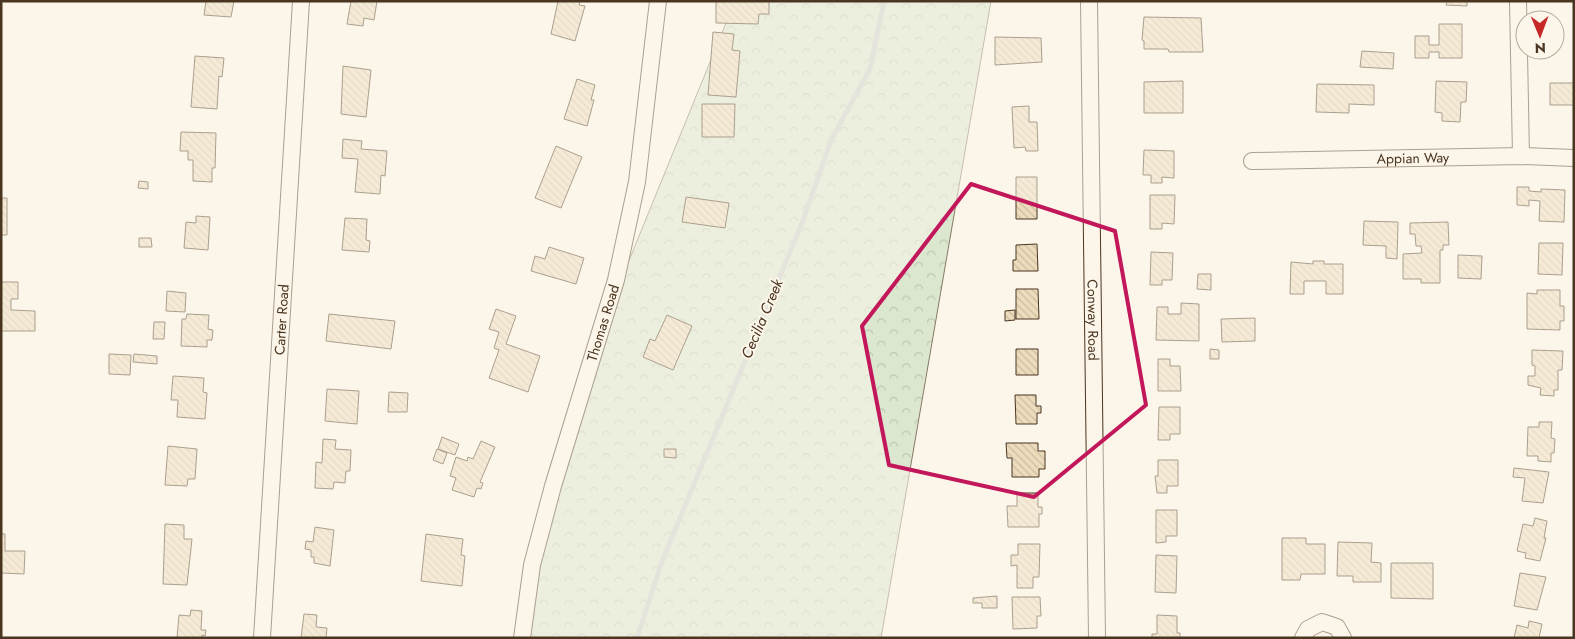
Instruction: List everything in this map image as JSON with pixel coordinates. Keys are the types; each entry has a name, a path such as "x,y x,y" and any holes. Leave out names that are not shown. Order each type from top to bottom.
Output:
{"street":[{"name":"Carter Road","path":"262,638 301,1"},
{"name":"Thomas Road","path":"522,638 532,565 548,504 616,280 637,182 658,1"},
{"name":"Conway Road","path":"1089,1 1098,638"},
{"path":"1518,1 1521,156"},
{"name":"Appian Way","path":"1252,160 1521,156 1574,158"},
{"path":"1303,638 1308,628 1322,622 1337,627 1343,638"}],"highlighted area":[{"path":"971,184 1115,231 1146,405 1034,497 889,465 862,326"}],"green space":[{"path":"735,1 991,1 881,638 526,638 527,576 588,361"}],"building":[{"path":"206,1 234,1 231,17 204,15"},
{"path":"351,1 377,1 374,20 364,18 363,26 347,24"},
{"path":"558,1 580,1 579,5 585,6 575,41 551,34"},
{"path":"716,1 769,1 769,14 759,14 758,24 716,23"},
{"path":"1447,1 1467,1 1467,6 1446,5"},
{"path":"1144,17 1201,18 1203,52 1169,52 1168,49 1144,49 1144,41 1142,40"},
{"path":"1439,24 1462,24 1462,58 1439,58 1439,52 1429,52 1429,58 1415,58 1415,36 1429,36 1429,45 1439,45"},
{"path":"713,32 734,34 732,50 740,51 736,97 708,95"},
{"path":"995,37 1041,38 1042,62 995,65"},
{"path":"1362,51 1394,53 1393,69 1360,67"},
{"path":"195,56 224,58 222,77 219,76 217,109 191,107"},
{"path":"343,66 371,70 366,117 341,114"},
{"path":"577,79 595,85 591,100 594,100 587,126 564,119"},
{"path":"1183,81 1183,113 1144,113 1144,82"},
{"path":"1436,81 1467,82 1466,102 1461,102 1460,122 1442,121 1442,113 1435,112"},
{"path":"1550,83 1574,83 1574,105 1550,105"},
{"path":"1317,84 1374,85 1374,105 1349,104 1349,113 1316,112"},
{"path":"702,104 735,104 734,137 702,137"},
{"path":"1029,106 1029,122 1037,122 1038,151 1026,151 1025,147 1014,148 1012,107"},
{"path":"181,132 216,133 215,168 212,168 212,182 193,181 193,160 188,160 188,151 180,151"},
{"path":"343,139 362,141 361,149 387,151 385,176 381,175 380,194 355,192 358,159 342,158"},
{"path":"556,146 582,157 561,208 535,198"},
{"path":"1144,150 1174,151 1174,178 1162,177 1162,183 1151,183 1151,175 1143,175"},
{"path":"1016,177 1037,177 1037,219 1016,219"},
{"path":"139,181 148,182 148,189 138,188"},
{"path":"1517,187 1529,187 1529,191 1541,192 1541,189 1565,190 1564,222 1539,221 1540,201 1529,200 1529,206 1517,205"},
{"path":"1150,195 1175,195 1174,224 1162,223 1162,229 1150,229"},
{"path":"686,197 729,203 725,228 682,222"},
{"path":"1,198 7,198 7,235 1,235"},
{"path":"196,216 210,217 208,250 184,248 186,222 196,223"},
{"path":"345,218 367,219 366,240 370,241 369,252 342,250"},
{"path":"1364,221 1398,222 1397,259 1386,258 1386,246 1363,245"},
{"path":"1448,222 1449,245 1443,245 1443,250 1440,250 1440,283 1421,283 1421,279 1403,279 1403,254 1422,253 1421,246 1416,246 1415,234 1410,234 1410,223"},
{"path":"139,238 151,238 152,247 139,247"},
{"path":"1539,243 1563,243 1562,275 1538,274"},
{"path":"1037,244 1038,271 1013,271 1013,260 1016,260 1016,245"},
{"path":"549,247 584,258 576,284 531,271 535,256 545,259"},
{"path":"1151,252 1173,253 1172,280 1162,280 1162,285 1150,285"},
{"path":"1458,255 1482,256 1481,279 1458,278"},
{"path":"1313,261 1324,261 1324,264 1343,264 1343,294 1326,294 1326,281 1304,281 1304,294 1290,294 1291,262 1313,264"},
{"path":"1198,274 1211,274 1211,290 1197,289"},
{"path":"1,282 18,282 18,299 11,299 11,310 35,311 35,331 1,331"},
{"path":"1016,289 1038,289 1039,319 1016,319"},
{"path":"1537,290 1560,290 1560,306 1564,306 1564,321 1560,321 1560,330 1527,329 1527,293 1537,294"},
{"path":"167,291 186,293 185,312 166,311"},
{"path":"1181,303 1199,304 1199,341 1156,340 1157,307 1168,307 1168,314 1181,314"},
{"path":"496,309 516,316 506,344 540,356 528,392 489,378 499,350 494,348 499,332 489,329"},
{"path":"1015,310 1015,320 1005,321 1005,311"},
{"path":"187,314 209,315 208,329 213,330 212,340 207,340 207,347 181,346 182,319 186,319"},
{"path":"329,314 395,321 391,349 326,341"},
{"path":"667,315 692,326 673,370 643,357 650,339 655,341"},
{"path":"1255,318 1255,341 1222,342 1221,319"},
{"path":"154,322 165,322 164,339 153,339"},
{"path":"1016,349 1038,349 1038,375 1016,375"},
{"path":"1210,349 1219,350 1219,359 1210,359"},
{"path":"1532,350 1563,351 1562,370 1558,370 1558,390 1554,390 1554,396 1540,395 1541,388 1528,385 1528,376 1535,376 1535,366 1532,365"},
{"path":"109,354 131,355 130,375 109,374"},
{"path":"134,354 157,356 157,364 133,362"},
{"path":"1158,359 1170,359 1170,366 1180,366 1181,391 1158,391"},
{"path":"173,376 204,378 203,392 207,393 205,419 177,417 178,400 171,400"},
{"path":"327,389 359,391 357,424 325,421"},
{"path":"389,392 408,393 407,412 388,412"},
{"path":"1015,395 1036,395 1036,406 1041,406 1041,413 1037,413 1037,424 1016,424"},
{"path":"1159,407 1180,407 1180,434 1170,434 1170,440 1158,440"},
{"path":"1539,422 1552,422 1551,438 1555,439 1554,453 1551,453 1551,462 1538,461 1538,456 1527,456 1528,427 1539,427"},
{"path":"442,437 459,444 455,455 438,449"},
{"path":"323,439 336,440 335,449 351,450 350,471 346,471 345,483 334,482 333,489 315,488 316,462 322,463"},
{"path":"481,441 495,447 480,482 483,483 481,489 477,488 474,497 452,490 456,478 450,476 456,457 467,461 468,457 473,459"},
{"path":"1006,443 1038,443 1038,451 1045,451 1045,469 1039,469 1039,477 1012,477 1012,458 1007,458"},
{"path":"168,446 197,449 195,479 188,479 187,486 165,485"},
{"path":"437,449 447,453 443,464 433,460"},
{"path":"664,449 676,449 676,458 664,457"},
{"path":"1158,460 1178,460 1178,486 1167,486 1167,493 1157,493 1155,476 1158,476"},
{"path":"1514,468 1549,472 1543,503 1522,501 1525,478 1513,477"},
{"path":"1017,493 1038,493 1038,507 1042,507 1042,514 1039,514 1039,527 1008,527 1007,506 1017,506"},
{"path":"1156,510 1177,510 1177,536 1166,536 1166,542 1156,543"},
{"path":"1535,518 1547,521 1544,538 1546,538 1540,561 1525,558 1526,553 1517,551 1523,524 1533,526"},
{"path":"165,524 184,525 184,539 192,539 187,585 163,584"},
{"path":"315,527 334,530 330,566 314,563 314,557 311,557 311,550 305,549 306,541 313,542"},
{"path":"1,534 5,534 5,551 25,551 24,574 1,573"},
{"path":"426,534 463,539 461,555 465,556 462,586 421,581"},
{"path":"1282,538 1306,538 1306,544 1325,544 1325,574 1301,574 1300,580 1282,580"},
{"path":"1338,542 1372,543 1371,562 1381,563 1381,582 1353,582 1353,576 1337,576"},
{"path":"1018,544 1040,544 1039,577 1033,577 1033,588 1017,588 1017,565 1011,566 1011,555 1018,555"},
{"path":"1156,555 1177,556 1176,593 1155,592"},
{"path":"1391,563 1433,563 1433,599 1391,598"},
{"path":"1520,573 1546,577 1537,610 1514,606"},
{"path":"997,596 997,608 982,608 982,603 973,603 973,598"},
{"path":"1012,597 1040,597 1041,616 1037,616 1037,628 1013,629"},
{"path":"191,610 202,611 201,630 206,630 205,636 202,635 202,638 177,638 179,615 190,616"},
{"path":"304,614 317,615 316,627 327,628 326,638 301,638"},
{"path":"1157,615 1177,616 1177,633 1180,633 1180,638 1152,638 1152,634 1157,634"},
{"path":"1529,621 1542,624 1539,638 1514,638 1517,625 1528,628"}],"waterway":[{"name":"Cecilia Creek","path":"637,638 661,564 802,223 832,138 870,69 884,1"}]}
